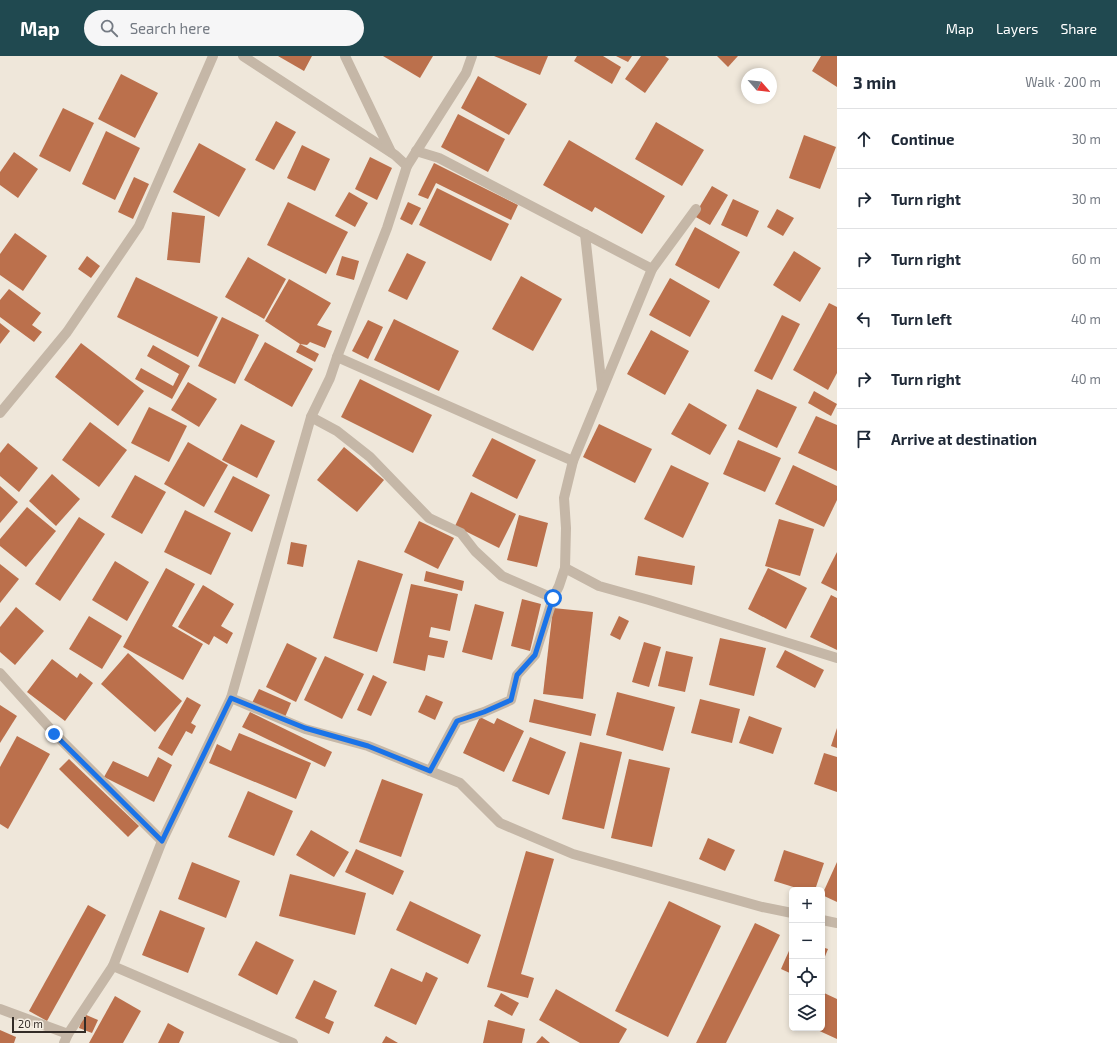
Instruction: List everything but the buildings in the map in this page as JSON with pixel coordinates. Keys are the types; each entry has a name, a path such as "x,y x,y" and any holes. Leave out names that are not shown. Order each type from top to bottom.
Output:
{"street":[{"path":"0,412 67,332 139,226 213,56"},
{"path":"243,56 396,155 407,166"},
{"path":"345,56 391,152"},
{"path":"0,1009 66,1039 113,966 162,841 231,698 311,417 330,378 387,228 407,166 466,73 472,56"},
{"path":"416,151 439,158 652,269"},
{"path":"430,771 457,721 484,712 511,700 517,675 535,655 553,598 565,568 566,528 564,498 573,461 652,269 696,209"},
{"path":"585,234 602,390"},
{"path":"337,357 573,461"},
{"path":"311,417 337,431 370,457 429,518 461,533 475,551 502,576 553,598"},
{"path":"565,568 599,586 837,658"},
{"path":"0,673 54,734 162,841"},
{"path":"231,698 305,728 368,746 460,782 500,823 573,854 789,913"},
{"path":"825,921 837,923"},
{"path":"113,966 293,1043"}],"route":[{"path":"54,734 162,841 231,698 305,728 368,746 430,771 457,721 484,712 511,700 517,675 535,655 553,598"}]}
